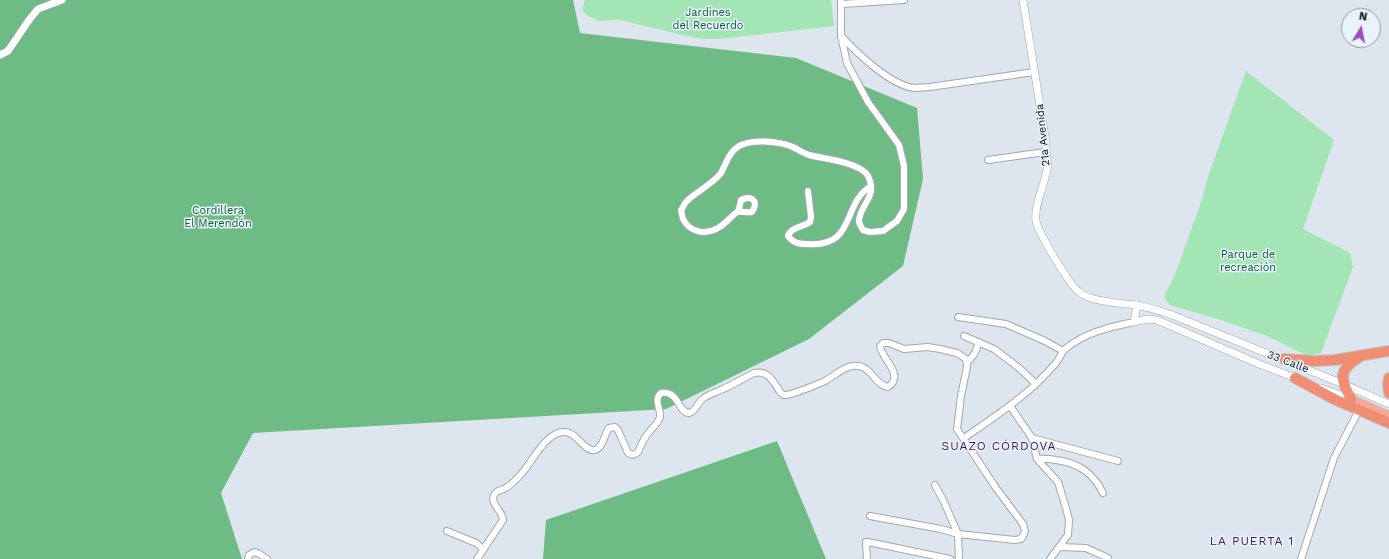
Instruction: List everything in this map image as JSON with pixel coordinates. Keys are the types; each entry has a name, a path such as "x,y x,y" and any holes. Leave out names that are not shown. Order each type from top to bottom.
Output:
{"highway":[{"path":"1284,359 1323,361 1345,359 1389,351"},
{"path":"1351,399 1344,384 1342,374 1346,367 1363,355 1389,355"},
{"path":"1295,378 1326,395 1389,423"},
{"path":"1389,378 1389,393"}],"main road":[{"name":"33 Calle","path":"1351,399 1389,416"}],"street":[{"path":"0,55 8,51 38,9 62,0"},
{"path":"741,211 737,212 718,228 705,233 696,232 689,227 683,219 681,210 686,202 720,174 727,158 738,146 752,141 790,146 807,155 854,166 864,170 869,177 871,186 870,196 859,217 859,223 863,230 874,232 883,231 897,221 904,209 904,166 900,145 868,102 847,63 841,36 842,2 904,0"},
{"name":"21a Avenida","path":"1023,0 1046,143 1048,168 1038,204 1036,221 1041,233 1071,284"},
{"path":"841,36 873,67 896,81 914,88 1034,72"},
{"path":"988,160 1046,152"},
{"path":"808,191 811,217 810,222 806,225 793,229 790,231 788,236 791,240 799,244 814,245 826,243 838,237 845,228 860,195 864,190 871,186"},
{"name":"33 Calle","path":"1071,284 1078,291 1089,298 1151,308 1284,359 1389,404"},
{"path":"964,438 1010,406 1036,384 1052,367 1063,351 1074,342 1094,332 1116,325 1134,322 1137,305"},
{"path":"958,317 1006,324 1045,341 1063,351"},
{"name":"33 Calle","path":"1134,322 1147,319 1157,320 1259,364 1351,399"},
{"path":"1180,330 1184,320"},
{"path":"964,336 991,347 1002,354 1036,384"},
{"path":"967,363 975,353 979,342"},
{"path":"477,559 503,520 502,514 494,502 496,493 519,477 541,448 557,433 562,432 572,434 586,447 591,450 595,450 601,445 609,428 615,427 618,430 628,453 632,455 638,452 648,432 659,421 660,415 657,400 661,393 667,393 673,396 682,409 690,413 694,411 703,398 754,373 763,373 770,376 781,393 786,395 824,381 838,372 853,366 867,369 883,386 888,387 893,382 893,373 891,365 880,350 881,344 885,343 904,349 928,347 940,349 962,356 966,359 967,367 957,423 959,432 996,488 1023,524 1025,531 1023,536 1021,539 1015,540 958,534 941,529 870,516"},
{"path":"1259,364 1264,352"},
{"path":"1010,406 1032,438 1037,459 1058,482 1066,508 1069,520 1068,535 1050,559"},
{"path":"1301,559 1334,458 1359,410"},
{"path":"1032,438 1118,461"},
{"path":"1037,459 1042,458 1066,461 1076,464 1099,484 1103,493"},
{"path":"935,485 958,534 959,559"},
{"path":"448,532 476,543 483,549"},
{"path":"867,559 866,542 950,559"},
{"path":"1060,547 1086,548 1108,558"},
{"path":"248,559 249,555 254,552 267,559"}],"green space":[{"name":"Cordillera El Merendón","path":"0,0 573,0 580,33 796,58 917,108 923,179 903,266 809,339 666,409 253,433 221,493 242,559 0,559"},
{"name":"Jardines del Recuerdo","path":"585,0 831,0 834,26 719,39 704,39 620,20 599,21 588,16 582,10"},
{"name":"Parque de recreación","path":"1246,71 1334,140 1303,229 1350,253 1353,267 1321,353 1308,356 1267,336 1221,320 1170,305 1165,299 1165,294 1174,277"},
{"path":"777,441 826,559 543,559 546,520"}],"district":[{"name":"SUAZO CÓRDOVA","path":"999,446"},
{"name":"LA PUERTA 1","path":"1252,541"}]}
